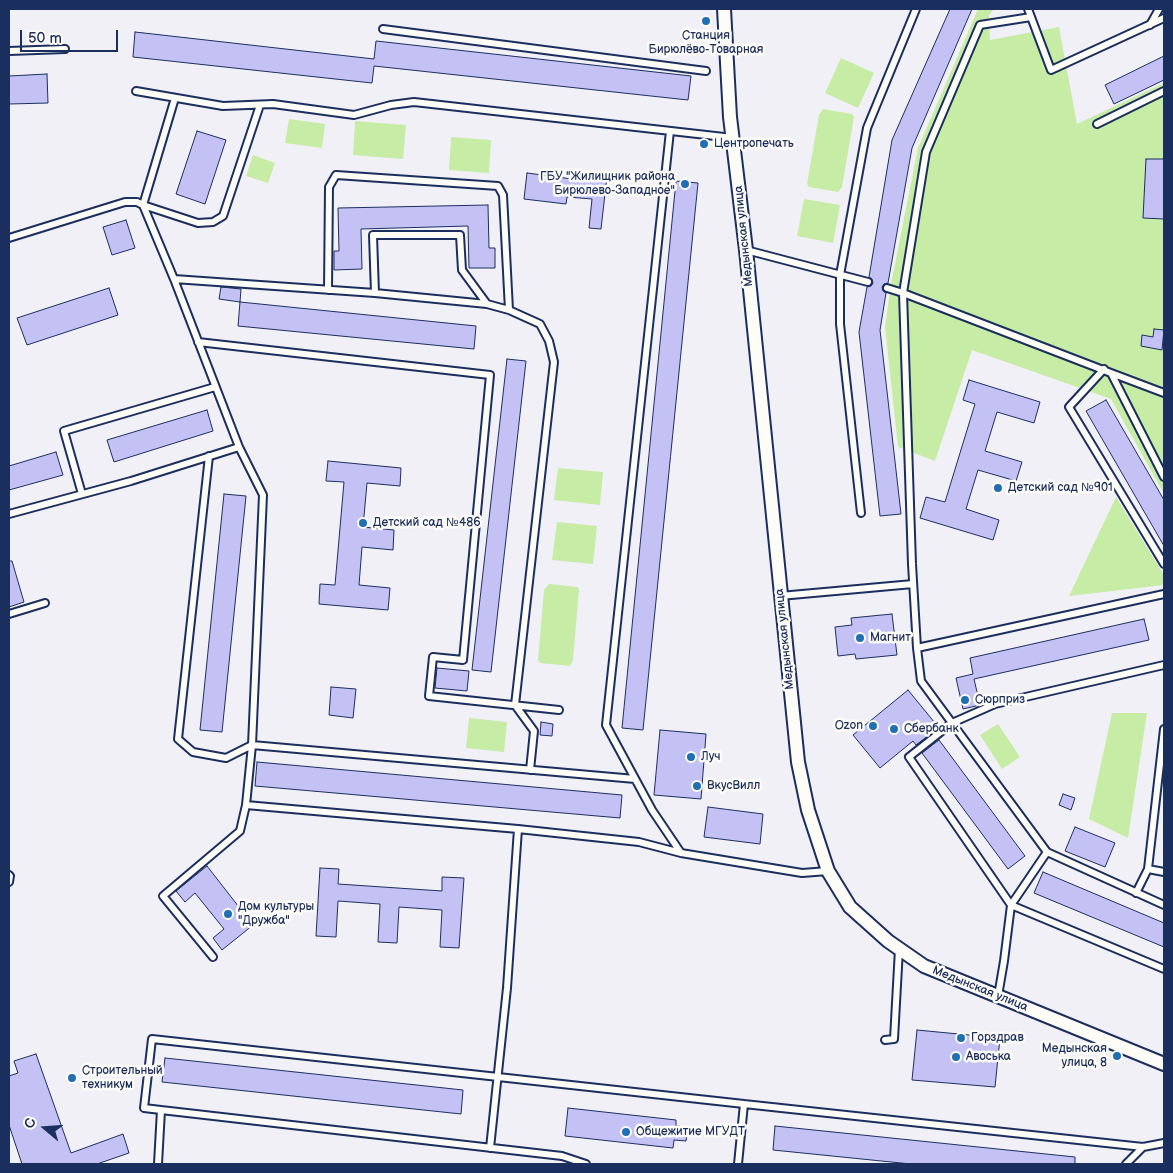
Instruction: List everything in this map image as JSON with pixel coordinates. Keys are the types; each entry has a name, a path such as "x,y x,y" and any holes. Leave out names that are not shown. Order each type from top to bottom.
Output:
{"street":[{"name":"Медынская улица","path":"724,9 732,138 746,250 798,762 808,810 828,871 850,907 888,941 924,966 1164,1064"}],"lane":[{"path":"861,512 840,324 840,275 867,128 916,9"},
{"path":"1028,9 1051,70 1164,18"},
{"path":"1150,24 1159,9"},
{"path":"1031,17 980,24 926,152 903,293 917,648 922,681 1047,852 1164,905"},
{"path":"383,30 706,71"},
{"path":"9,51 66,49"},
{"path":"1097,124 1164,90"},
{"path":"136,91 224,106 273,104 354,115 391,105 414,102 732,138"},
{"path":"175,98 143,205 174,279 239,447 263,495 252,745 246,805 240,832 163,896 213,957"},
{"path":"9,238 125,202 136,202 198,222 213,222 222,216 260,105"},
{"path":"670,131 606,725 652,810 681,853"},
{"path":"328,290 329,187 336,175 498,186 503,195 509,310"},
{"path":"375,294 373,235 460,235 462,270 487,304"},
{"path":"746,250 868,282"},
{"path":"174,279 487,304 509,310 540,324 549,341 554,362 515,706 534,731 530,770"},
{"path":"887,288 1164,393"},
{"path":"198,342 490,375 463,660 433,658 428,696 559,710"},
{"path":"1108,371 1164,477"},
{"path":"1108,371 1069,407 1164,564"},
{"path":"82,494 64,431 215,387"},
{"path":"9,514 131,481 239,447"},
{"path":"209,456 178,740 193,752 226,758 252,745 635,779"},
{"path":"780,596 913,584"},
{"path":"917,648 1164,594"},
{"path":"9,614 45,603"},
{"path":"1164,665 995,704 952,723 909,756 1011,905 1164,969"},
{"path":"1136,893 1148,869 1164,729"},
{"path":"246,805 518,829 640,842 681,853 802,873 828,871"},
{"path":"490,1148 498,1076 518,829"},
{"path":"998,996 1011,905 1047,852"},
{"path":"1148,869 1164,872"},
{"path":"9,876 9,882"},
{"path":"885,1040 894,1039 899,949"},
{"path":"585,1164 562,1156 144,1108 152,1038 1143,1147 1164,1143"},
{"path":"738,1164 744,1104"},
{"path":"158,1164 161,1110"},
{"path":"1126,1164 1143,1147"}],"green space":[{"path":"978,9 994,9 989,15 990,40 1059,27 1077,124 1164,83 1164,494 1111,399 972,350 935,461 898,447 885,327 891,284 918,148"},
{"path":"841,58 874,73 858,108 825,93"},
{"path":"823,109 852,114 854,117 842,187 838,192 809,187 807,184 819,115"},
{"path":"289,119 325,124 322,148 285,143"},
{"path":"355,121 406,125 403,159 353,155"},
{"path":"451,137 491,140 489,173 449,170"},
{"path":"253,155 275,163 268,183 246,176"},
{"path":"804,199 840,205 833,243 797,236"},
{"path":"558,468 603,472 600,505 554,500"},
{"path":"1116,497 1164,575 1164,585 1069,596"},
{"path":"557,522 597,526 593,564 552,560"},
{"path":"549,584 578,587 579,590 573,660 570,666 540,663 538,660 544,590"},
{"path":"1112,713 1147,713 1128,838 1089,819"},
{"path":"469,718 507,722 504,752 466,748"},
{"path":"998,724 1020,757 1002,769 980,735"}],"building":[{"path":"950,9 972,9 912,148 888,283 882,287 886,293 880,330 901,514 880,516 859,332 867,287 873,283 869,277 892,140"},
{"path":"135,32 374,59 376,41 691,76 688,100 374,66 372,83 133,57"},
{"path":"1164,56 1164,80 1114,104 1105,85"},
{"path":"47,74 48,103 9,104 9,76"},
{"path":"197,131 226,140 205,204 176,194"},
{"path":"1146,159 1164,159 1164,219 1143,218"},
{"path":"527,173 580,180 581,173 607,176 601,229 589,228 592,199 567,197 566,204 524,199"},
{"path":"676,181 698,183 643,730 622,728"},
{"path":"488,205 489,248 495,248 495,268 469,268 468,226 361,229 362,269 334,270 334,251 339,251 338,208"},
{"path":"126,220 135,248 112,255 103,227"},
{"path":"221,287 241,289 240,302 219,299"},
{"path":"109,288 118,315 27,345 17,318"},
{"path":"240,302 476,326 474,349 238,326"},
{"path":"1154,329 1164,330 1162,350 1141,346 1142,335 1153,337"},
{"path":"507,359 526,361 491,672 472,670"},
{"path":"969,380 1040,402 1034,423 997,412 985,451 1022,462 1016,481 978,470 966,509 999,520 993,540 920,518 926,497 945,502 975,404 963,400"},
{"path":"1106,400 1164,500 1164,546 1086,411"},
{"path":"207,410 213,431 114,462 107,440"},
{"path":"56,452 63,475 9,490 9,466"},
{"name":"Детский сад №486","path":"328,461 401,468 400,486 367,483 363,527 394,530 393,550 362,547 359,585 390,588 388,610 319,604 320,584 335,585 344,482 326,481"},
{"path":"224,494 246,496 222,732 200,730"},
{"path":"9,561 12,561 24,602 9,607"},
{"path":"892,614 897,655 856,659 855,654 838,656 835,627 852,625 851,618"},
{"path":"1144,619 1149,640 974,679 980,705 963,709 956,678 973,674 970,658"},
{"path":"437,668 469,671 467,691 435,688"},
{"path":"331,687 356,689 353,718 329,715"},
{"name":"Сбербанк","path":"908,690 935,723 930,727 933,732 916,745 913,741 880,768 853,735"},
{"path":"541,722 553,724 552,736 540,735"},
{"path":"660,730 706,734 701,799 654,795"},
{"path":"939,740 1025,856 1008,869 922,753"},
{"path":"257,762 622,795 620,818 255,786"},
{"path":"1063,794 1075,798 1071,810 1059,805"},
{"path":"708,807 763,814 760,844 704,837"},
{"path":"1075,827 1115,843 1105,867 1065,851"},
{"name":"Дом культуры \"Дружба\"","path":"207,866 253,925 222,950 213,938 224,929 195,893 185,902 176,891"},
{"path":"320,868 339,869 338,884 442,891 442,877 464,878 459,948 440,947 442,910 399,907 397,943 378,942 380,904 338,901 336,937 316,936"},
{"path":"1043,872 1164,923 1164,947 1034,893"},
{"name":"Авоська","path":"917,1030 1000,1038 995,1087 912,1080"},
{"path":"36,1054 71,1153 123,1134 129,1153 97,1164 22,1164 9,1125 9,1076 18,1073 14,1061"},
{"path":"165,1058 463,1090 461,1114 162,1082"},
{"name":"Общежитие МГУДТ","path":"568,1108 676,1120 676,1126 688,1127 686,1141 674,1140 673,1148 565,1136"},
{"path":"775,1126 1075,1157 1075,1164 911,1164 773,1150"}],"place":[{"name":"Станция Бирюлёво-Товарная","path":"706,21"},
{"name":"Центропечать","path":"704,144"},
{"name":"ГБУ \"Жилищник района Бирюлево-Западное\"","path":"685,184"},
{"name":"Детский сад №901","path":"998,488"},
{"name":"Детский сад №486","path":"363,523"},
{"name":"Магнит","path":"860,638"},
{"name":"Сюрприз","path":"965,700"},
{"name":"Ozon","path":"873,726"},
{"name":"Сбербанк","path":"894,729"},
{"name":"Луч","path":"691,757"},
{"name":"ВкусВилл","path":"697,786"},
{"name":"Дом культуры \"Дружба\"","path":"228,914"},
{"name":"Горздрав","path":"961,1038"},
{"name":"Медынская улица, 8","path":"1117,1056"},
{"name":"Авоська","path":"956,1057"},
{"name":"Строительный техникум","path":"72,1078"},
{"name":"Общежитие МГУДТ","path":"626,1132"}]}
